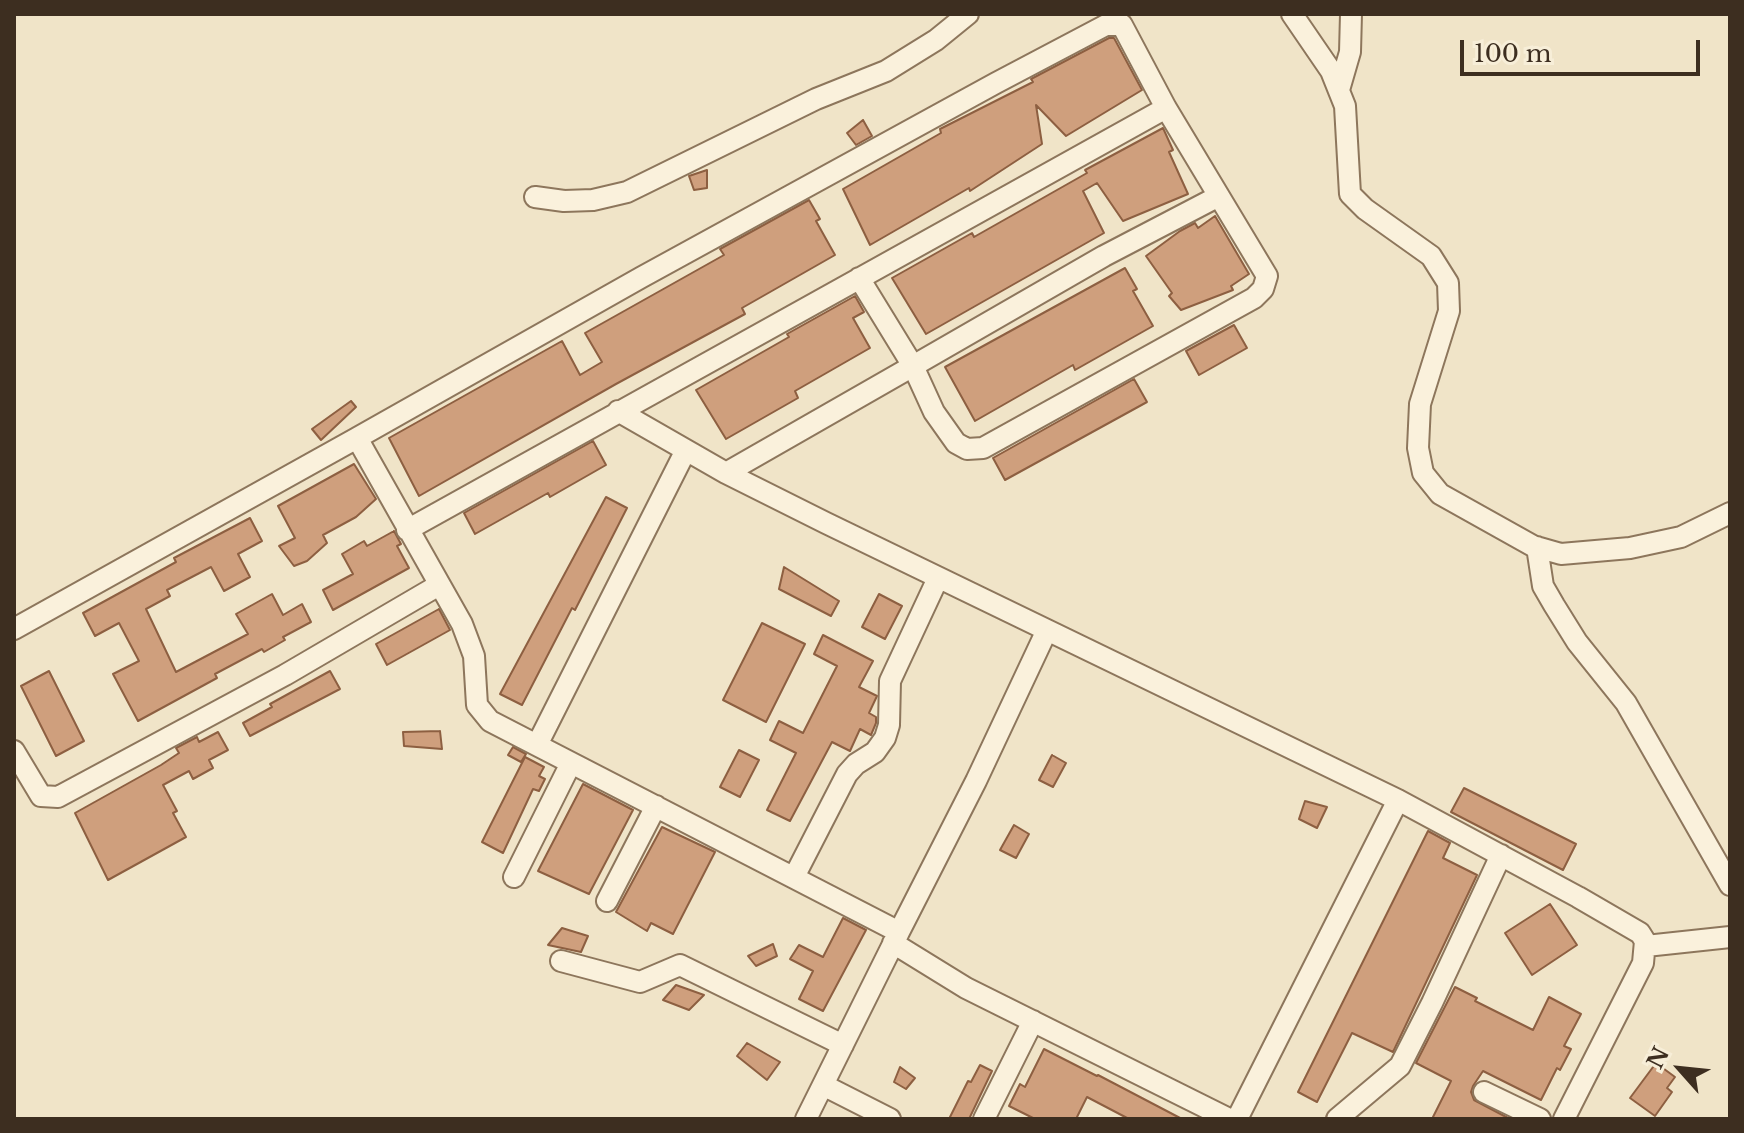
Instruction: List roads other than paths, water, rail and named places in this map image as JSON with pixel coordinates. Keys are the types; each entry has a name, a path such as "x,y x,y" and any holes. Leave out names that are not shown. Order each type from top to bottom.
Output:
{"street":[{"path":"535,197 564,201 593,200 627,192 828,93 886,71 936,40 968,14"},
{"path":"1292,14 1331,71 1345,106 1350,194 1365,209 1431,256 1448,283 1449,311 1420,404 1418,448 1423,473 1440,494 1537,547 1561,554 1630,548 1681,537 1730,513"},
{"path":"1339,90 1350,52 1351,14"},
{"path":"14,629 642,277 1106,25 1117,23 1125,29 1166,108 1267,276 1263,289 1254,298 983,448 967,449 956,443 934,412 913,366 859,278"},
{"path":"407,530 1166,108"},
{"path":"726,473 1104,256 1219,196"},
{"path":"618,411 726,473 1398,800 1640,933 1646,946 1643,963 1564,1119"},
{"path":"357,438 462,624 474,656 477,705 490,721 794,877 896,938 966,988 1229,1119"},
{"path":"537,745 686,450"},
{"path":"1537,547 1543,586 1577,642 1626,703 1730,885"},
{"path":"794,877 847,774 875,752 885,738 889,725 890,681 938,578"},
{"path":"14,751 41,796 58,797 285,675 439,585"},
{"path":"806,1119 976,781 1047,630"},
{"path":"514,877 571,763"},
{"path":"1237,1119 1398,800"},
{"path":"607,901 656,806"},
{"path":"1337,1119 1400,1066 1501,855"},
{"path":"1646,946 1730,937"},
{"path":"561,961 640,982 680,965 843,1045"},
{"path":"984,1119 1033,1021"},
{"path":"823,1085 890,1119"},
{"path":"1484,1092 1540,1119"}]}
